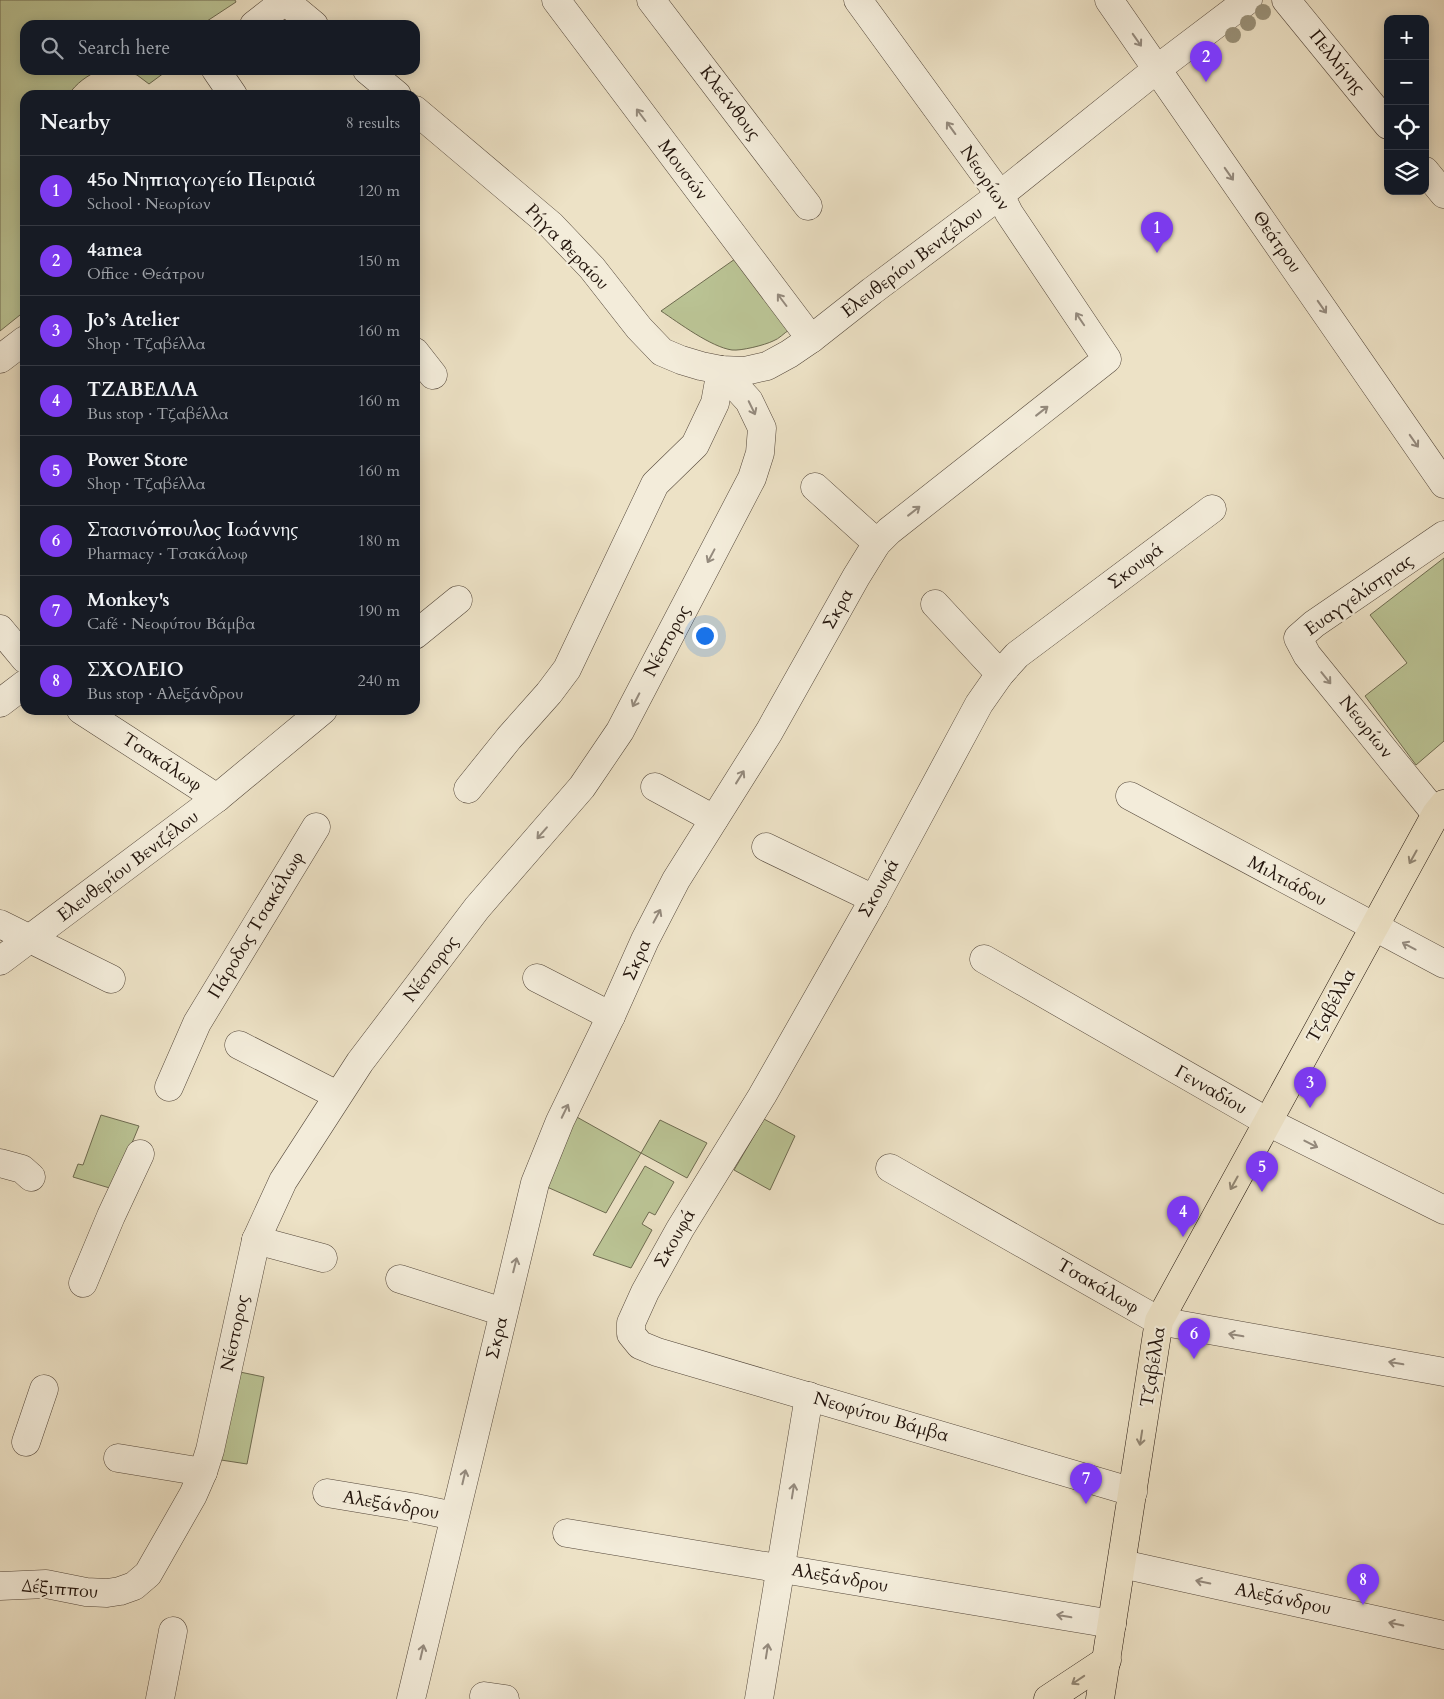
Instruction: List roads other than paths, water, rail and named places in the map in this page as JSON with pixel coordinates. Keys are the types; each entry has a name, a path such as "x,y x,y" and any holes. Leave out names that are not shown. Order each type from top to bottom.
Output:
{"main road":[{"name":"Τζαβέλλα","path":"1100,1699 1159,1321 1440,809"},
{"path":"1048,1699 1107,1660"}],"street":[{"path":"260,20 285,0 308,20"},
{"name":"Μουσών","path":"556,0 811,339"},
{"name":"Κλεάνθους","path":"651,0 808,206"},
{"name":"Νεωρίων","path":"858,0 1000,195 1008,213 1107,359"},
{"name":"Θεάτρου","path":"1109,0 1444,484"},
{"name":"Ελευθερίου Βενιζέλου","path":"721,370 745,371 767,366 790,354 1000,195 1156,69 1248,0"},
{"name":"Πελλήνης","path":"1286,0 1384,120"},
{"path":"219,75 230,90"},
{"path":"373,75 391,90"},
{"name":"Ρήγα Φεραίου","path":"420,114 551,225 592,268 639,328 662,352 681,360 721,370"},
{"path":"1429,176 1444,194"},
{"path":"0,359 20,344"},
{"path":"420,358 433,375"},
{"name":"Σκρα","path":"411,1699 526,1218 542,1164 560,1121 671,889 769,732 877,544 889,531 1107,359"},
{"path":"468,789 567,669 655,484 695,445 708,420 714,403 721,370"},
{"name":"Νέστορος","path":"120,1591 134,1586 148,1574 204,1472 256,1240 283,1181 360,1062 477,908 582,787 620,731 752,478 760,453 762,428 749,401 721,370"},
{"path":"815,487 877,544"},
{"name":"Σκουφά","path":"633,1337 631,1323 645,1292 680,1229 762,1096 874,899 980,704 1000,674 1017,656 1212,509"},
{"name":"Ευαγγελίστριας","path":"1298,638 1314,624 1444,535"},
{"path":"420,631 458,600"},
{"path":"935,604 1000,674"},
{"path":"0,629 20,653"},
{"name":"Νεωρίων","path":"1298,638 1308,655 1440,809"},
{"path":"0,703 20,688"},
{"name":"Τσακάλωφ","path":"89,715 217,798"},
{"name":"Ελευθερίου Βενιζέλου","path":"0,961 31,940 217,798 317,715"},
{"path":"655,787 714,819"},
{"name":"Μιλτιάδου","path":"1130,796 1444,964"},
{"name":"Πάροδος Τσακάλωφ","path":"169,1087 197,1023 316,827"},
{"path":"766,847 874,899"},
{"path":"0,924 112,979"},
{"name":"Γενναδίου","path":"984,959 1268,1122 1444,1210"},
{"path":"537,978 611,1016"},
{"path":"239,1045 337,1096"},
{"path":"83,1284 111,1216 140,1154"},
{"path":"0,1163 22,1169 31,1177"},
{"name":"Τσακάλωφ","path":"890,1168 1159,1321 1444,1372"},
{"path":"256,1240 323,1258"},
{"path":"400,1279 503,1312"},
{"name":"Νεοφύτου Βάμβα","path":"633,1337 640,1345 657,1352 1133,1492"},
{"path":"26,1442 44,1389"},
{"path":"759,1699 809,1396"},
{"path":"118,1458 204,1472"},
{"name":"Αλεξάνδρου","path":"327,1493 454,1516"},
{"name":"Αλεξάνδρου","path":"568,1533 1112,1624"},
{"name":"Αλεξάνδρου","path":"1122,1564 1444,1634"},
{"name":"Δέξιππου","path":"0,1586 41,1584 86,1592 120,1591"},
{"path":"160,1699 173,1631"}],"place":[{"name":"4amea","path":"1206,82"},
{"name":"45ο Νηπιαγωγείο Πειραιά","path":"1157,253"},
{"name":"Jo’s Atelier","path":"1310,1108"},
{"name":"Power Store","path":"1262,1192"},
{"name":"ΤΖΑΒΕΛΛΑ","path":"1183,1237"},
{"name":"Στασινόπουλος Ιωάννης","path":"1194,1359"},
{"name":"Monkey's","path":"1086,1504"},
{"name":"ΣΧΟΛΕΙΟ","path":"1363,1605"}]}
